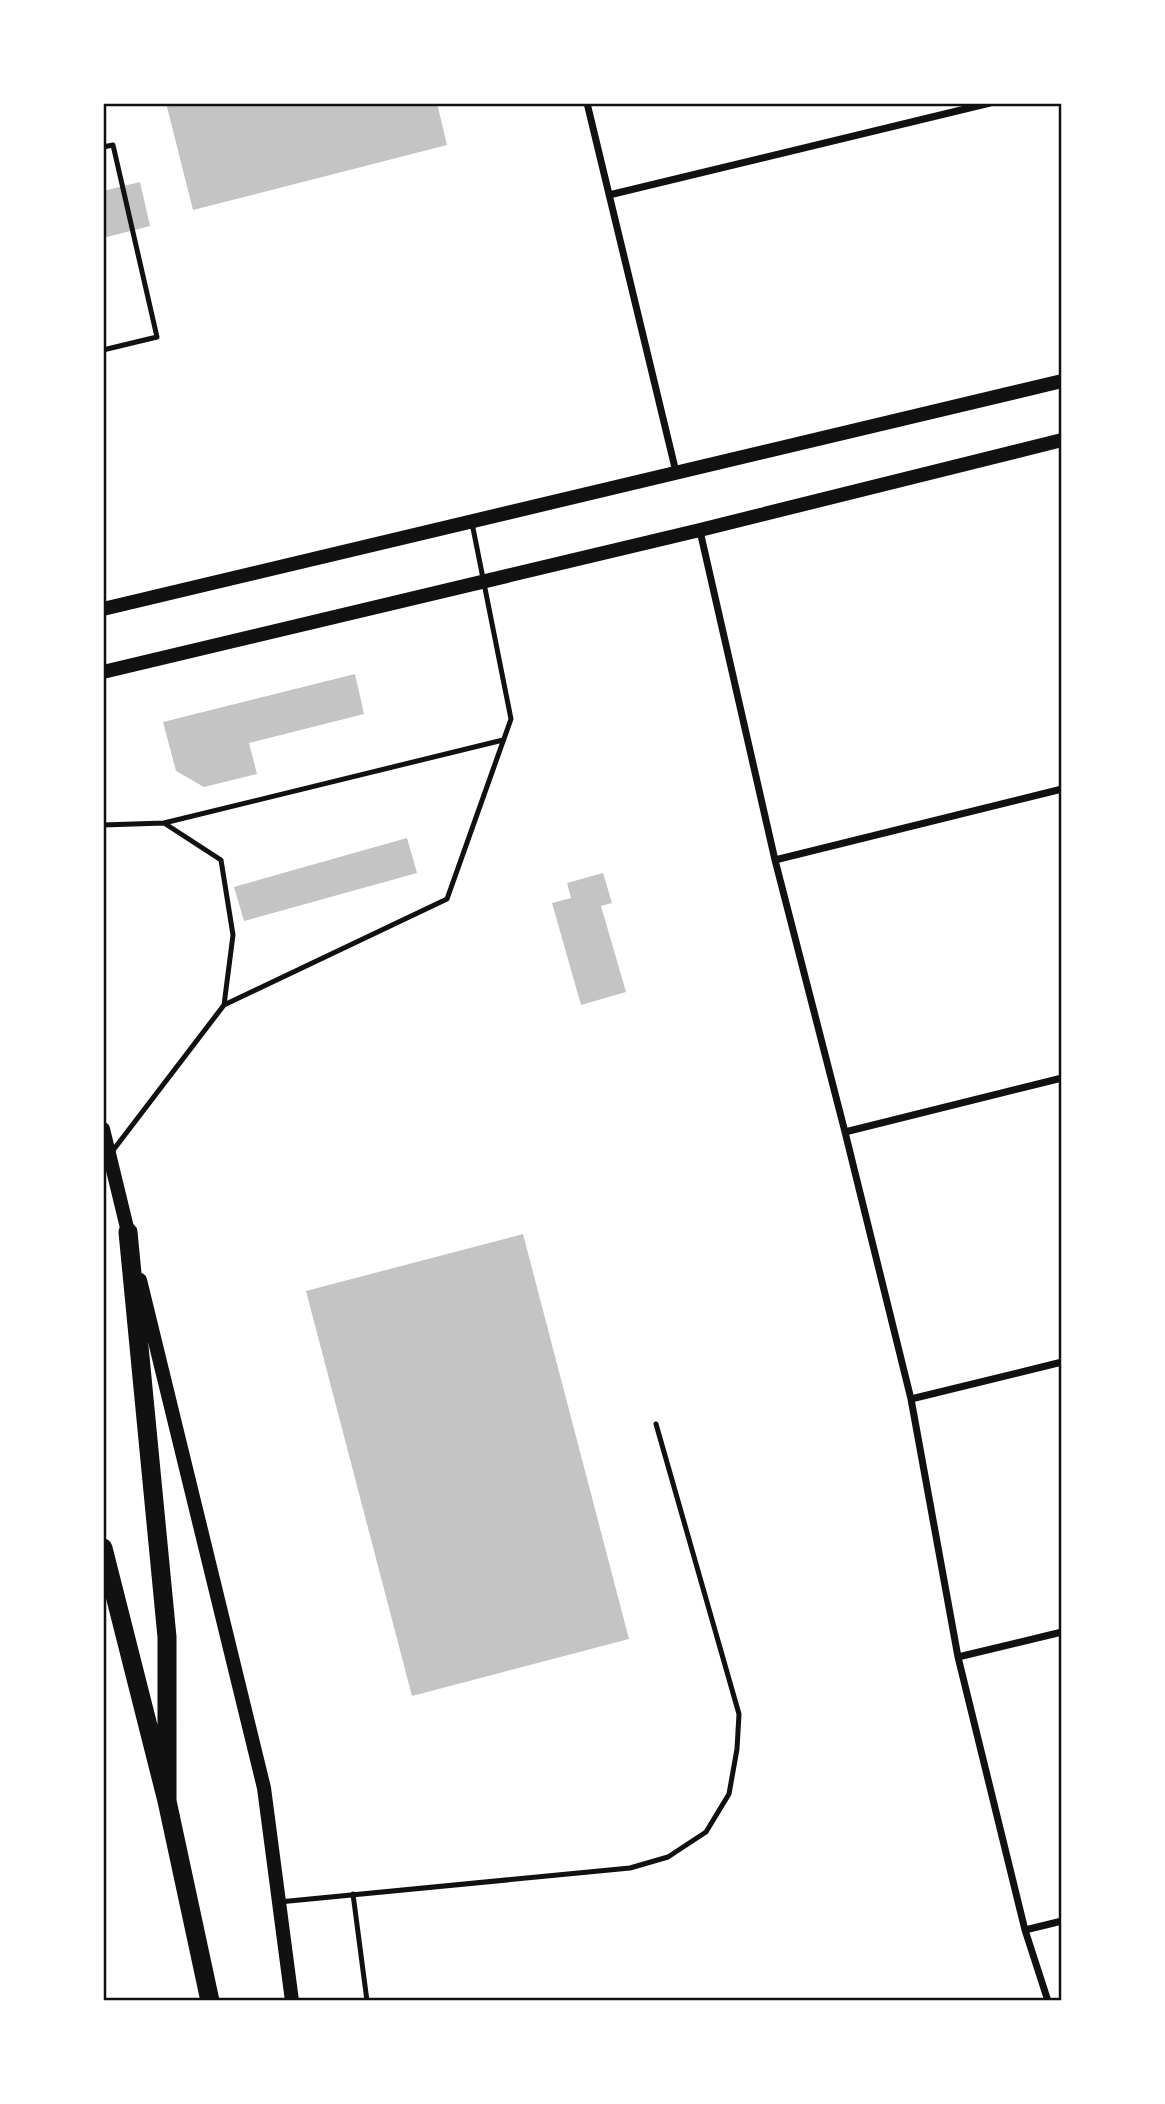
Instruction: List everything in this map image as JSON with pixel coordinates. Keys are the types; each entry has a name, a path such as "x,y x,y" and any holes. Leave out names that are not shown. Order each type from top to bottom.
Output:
{"highway":[{"path":"128,1232 167,1637 167,1801"},
{"path":"103,1548 167,1801 210,2001"}],"main road":[{"path":"103,609 1062,381"},
{"path":"103,672 700,530 1062,440"},
{"path":"103,1129 264,1788 292,2001"}],"street":[{"path":"587,103 677,473"},
{"path":"609,195 990,103"},
{"path":"700,530 775,860 911,1399 958,1657 1025,1930 1048,2001"},
{"path":"775,860 1062,789"},
{"path":"845,1132 1062,1078"},
{"path":"911,1399 1062,1362"},
{"path":"958,1657 1062,1632"},
{"path":"1025,1930 1062,1921"}],"lane":[{"path":"103,147 113,145 157,337 103,350"},
{"path":"109,1155 224,1005 447,899 511,719 472,522"},
{"path":"103,825 163,823 503,740"},
{"path":"163,823 221,860 233,935 224,1005"},
{"path":"279,1902 630,1868 668,1857 706,1832 729,1794 737,1749 739,1714 656,1424"},
{"path":"353,1894 367,2001"}],"building":[{"path":"166,103 437,103 447,145 193,210"},
{"path":"140,182 150,226 103,238 103,191"},
{"path":"355,674 364,714 249,743 257,774 204,787 176,771 163,722"},
{"path":"407,838 417,873 244,921 234,887"},
{"path":"603,873 612,903 601,906 626,992 581,1005 552,903 571,898 567,883"},
{"path":"523,1234 629,1639 412,1696 306,1291"}]}
